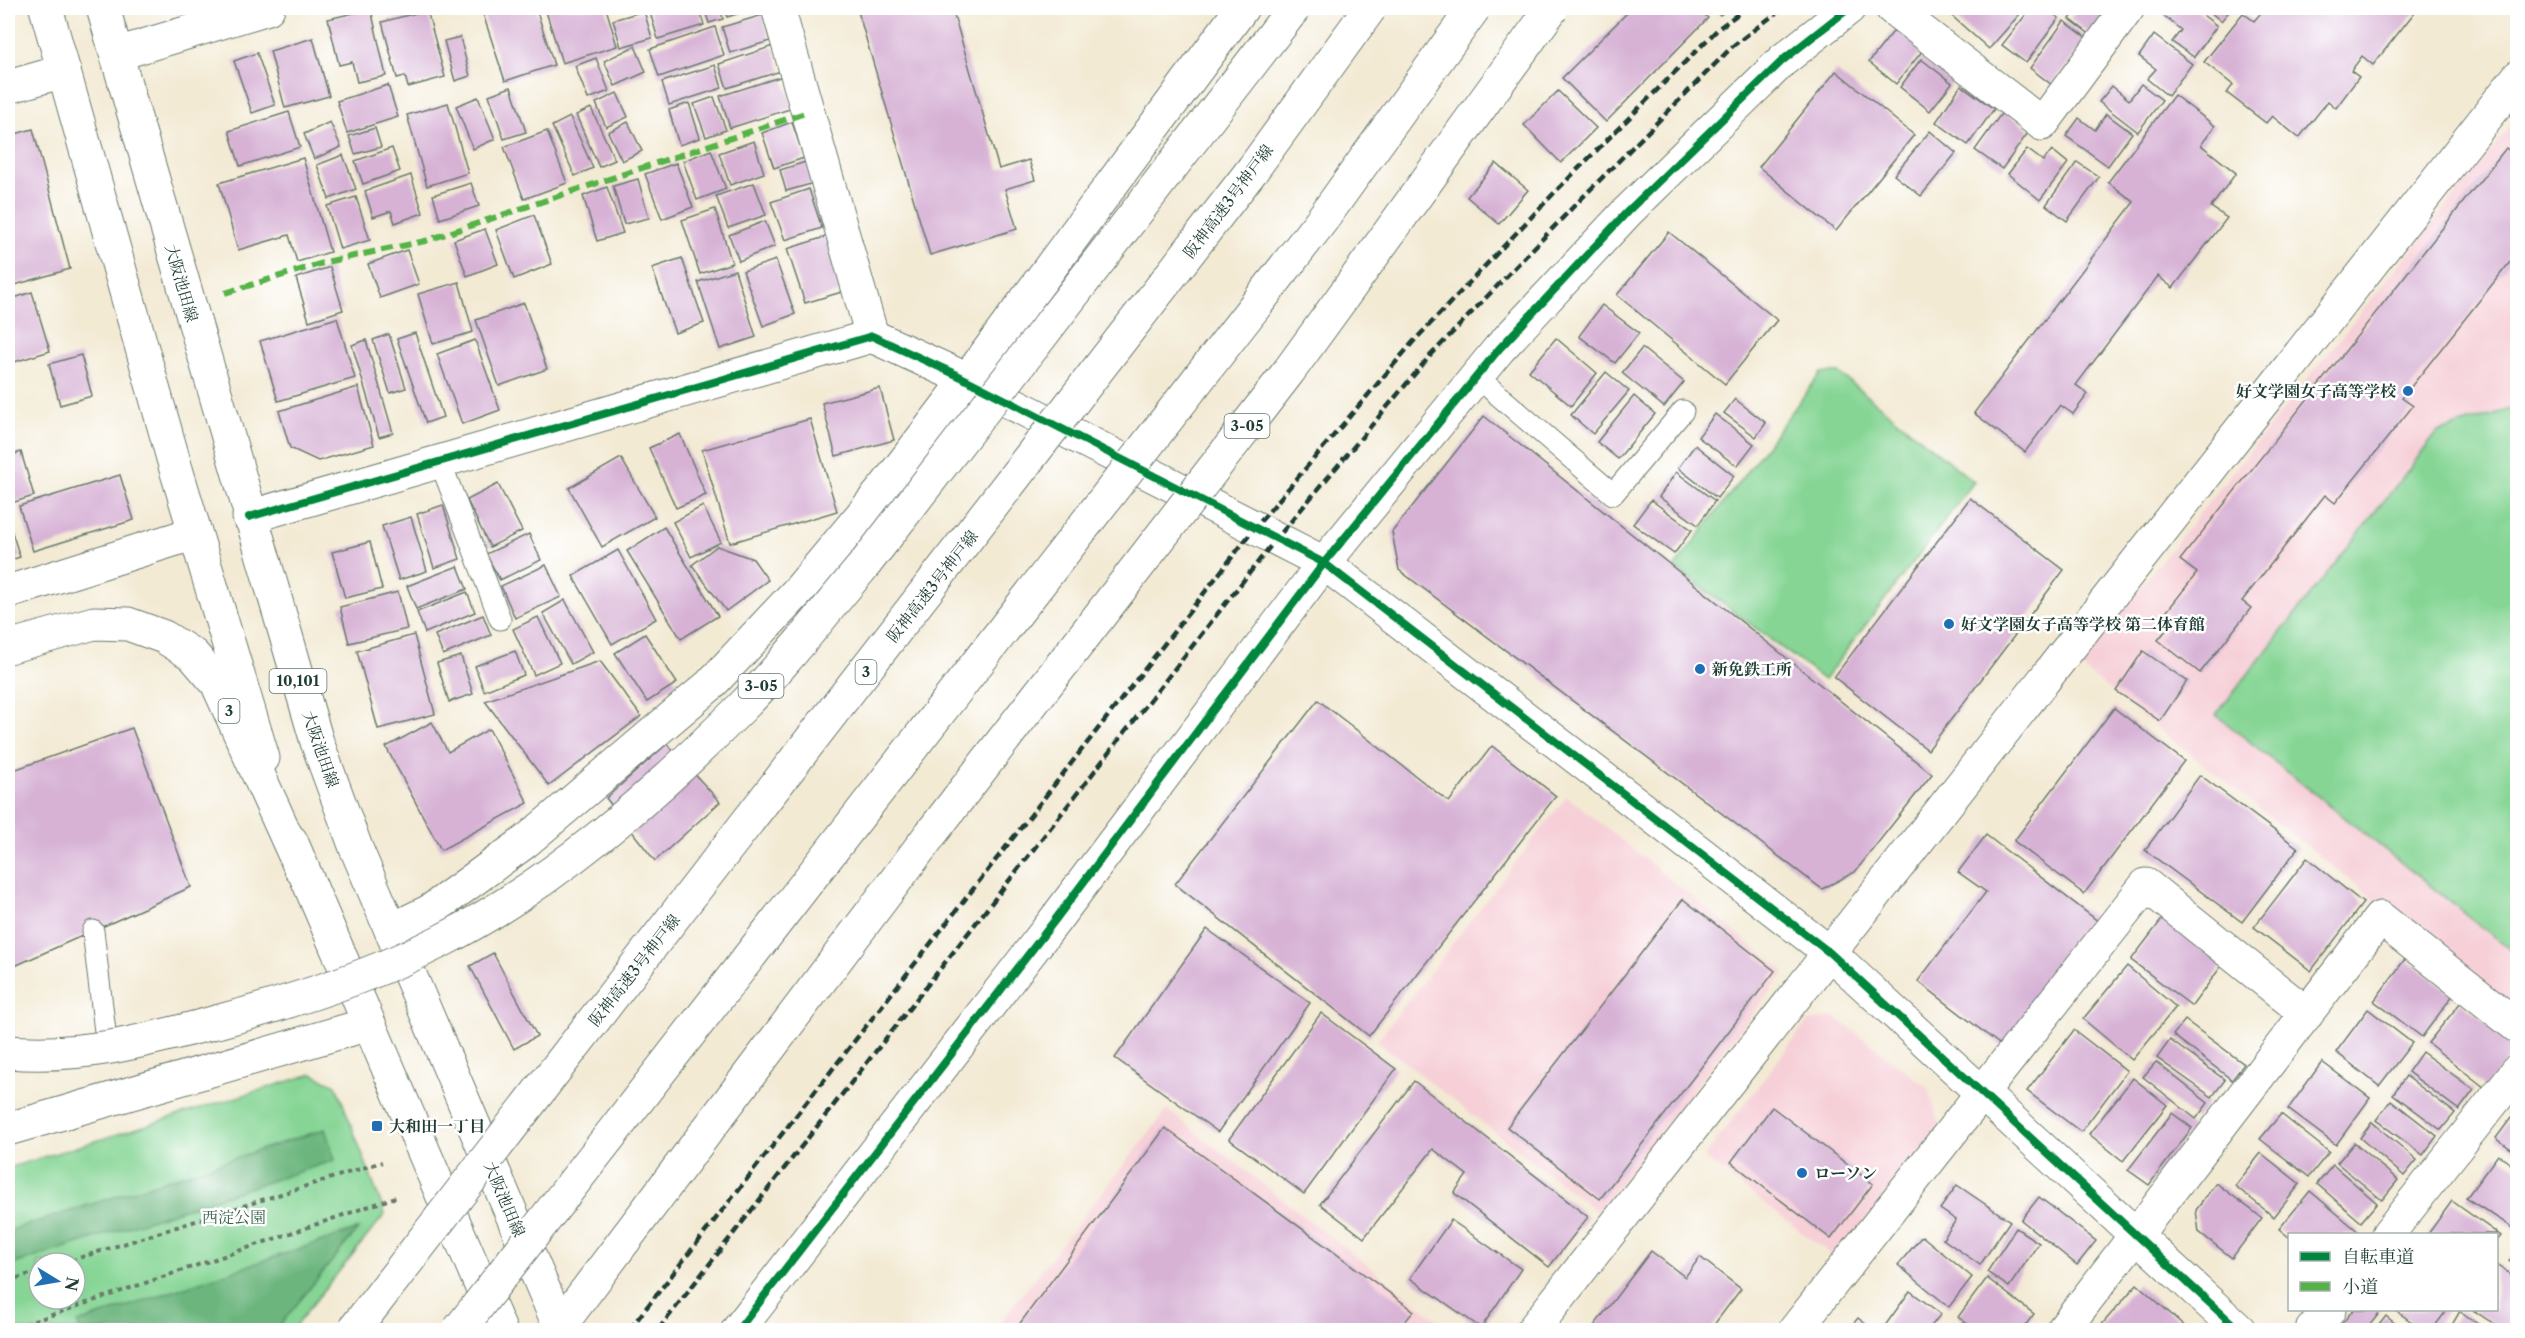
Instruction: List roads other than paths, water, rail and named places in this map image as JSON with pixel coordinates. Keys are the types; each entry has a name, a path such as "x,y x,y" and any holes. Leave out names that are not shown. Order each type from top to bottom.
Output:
{"main road":[{"path":"46,8 195,533 264,761 301,869 500,1330"},
{"name":"大阪池田線","path":"103,8 249,517 317,742 356,848 560,1329"},
{"path":"117,54 268,8"},
{"path":"778,8 873,336"},
{"path":"391,930 430,911 525,842 710,685 800,589 886,486 1242,8"},
{"name":"3-05","path":"8,1052 50,1055 138,1043 284,1004 441,941 506,904 572,858 641,800 742,707 865,564 1294,8"},
{"name":"阪神高速3号神戸線","path":"354,1330 1180,263 1370,8"},
{"path":"459,1330 1321,221 1474,8"},
{"name":"3-05","path":"560,1329 930,835 1289,371 1552,8"},
{"path":"738,1330 1048,930 1324,563 1476,376 1627,212 1783,60 1849,8"},
{"path":"1892,8 2042,124 2128,8"},
{"path":"8,87 64,71"},
{"path":"1533,1330 2517,78"},
{"path":"249,517 873,336 966,380 1324,563 1830,953 2239,1330"},
{"path":"8,592 195,533"},
{"name":"3","path":"8,647 94,623 128,624 164,637 193,656 217,683 301,869"},
{"path":"1795,1330 2146,885 2307,1014"},
{"path":"2063,1330 2380,918 2517,1027"},
{"path":"8,1129 369,1024"},
{"path":"2389,1233 2517,1070"},
{"path":"8,1107 38,1119"},
{"path":"2312,1330 2328,1311"}],"lane":[{"path":"1476,376 1613,494 1683,411"},
{"path":"440,461 500,619"},
{"path":"93,931 107,1048"}],"railway":[{"path":"629,1330 1254,529 1413,342 1556,191 1719,28 1746,8"},
{"path":"658,1330 1272,544 1429,357 1573,207 1734,45 1783,8"}],"place":[{"name":"好文学園女子高等学校","path":"2408,391"},
{"name":"好文学園女子高等学校 第二体育館","path":"1949,624"},
{"name":"新免鉄工所","path":"1700,669"},
{"name":"大和田一丁目","path":"377,1126"},
{"name":"ローソン","path":"1802,1173"}],"park label":[{"name":"西淀公園","path":"234,1217"}]}
